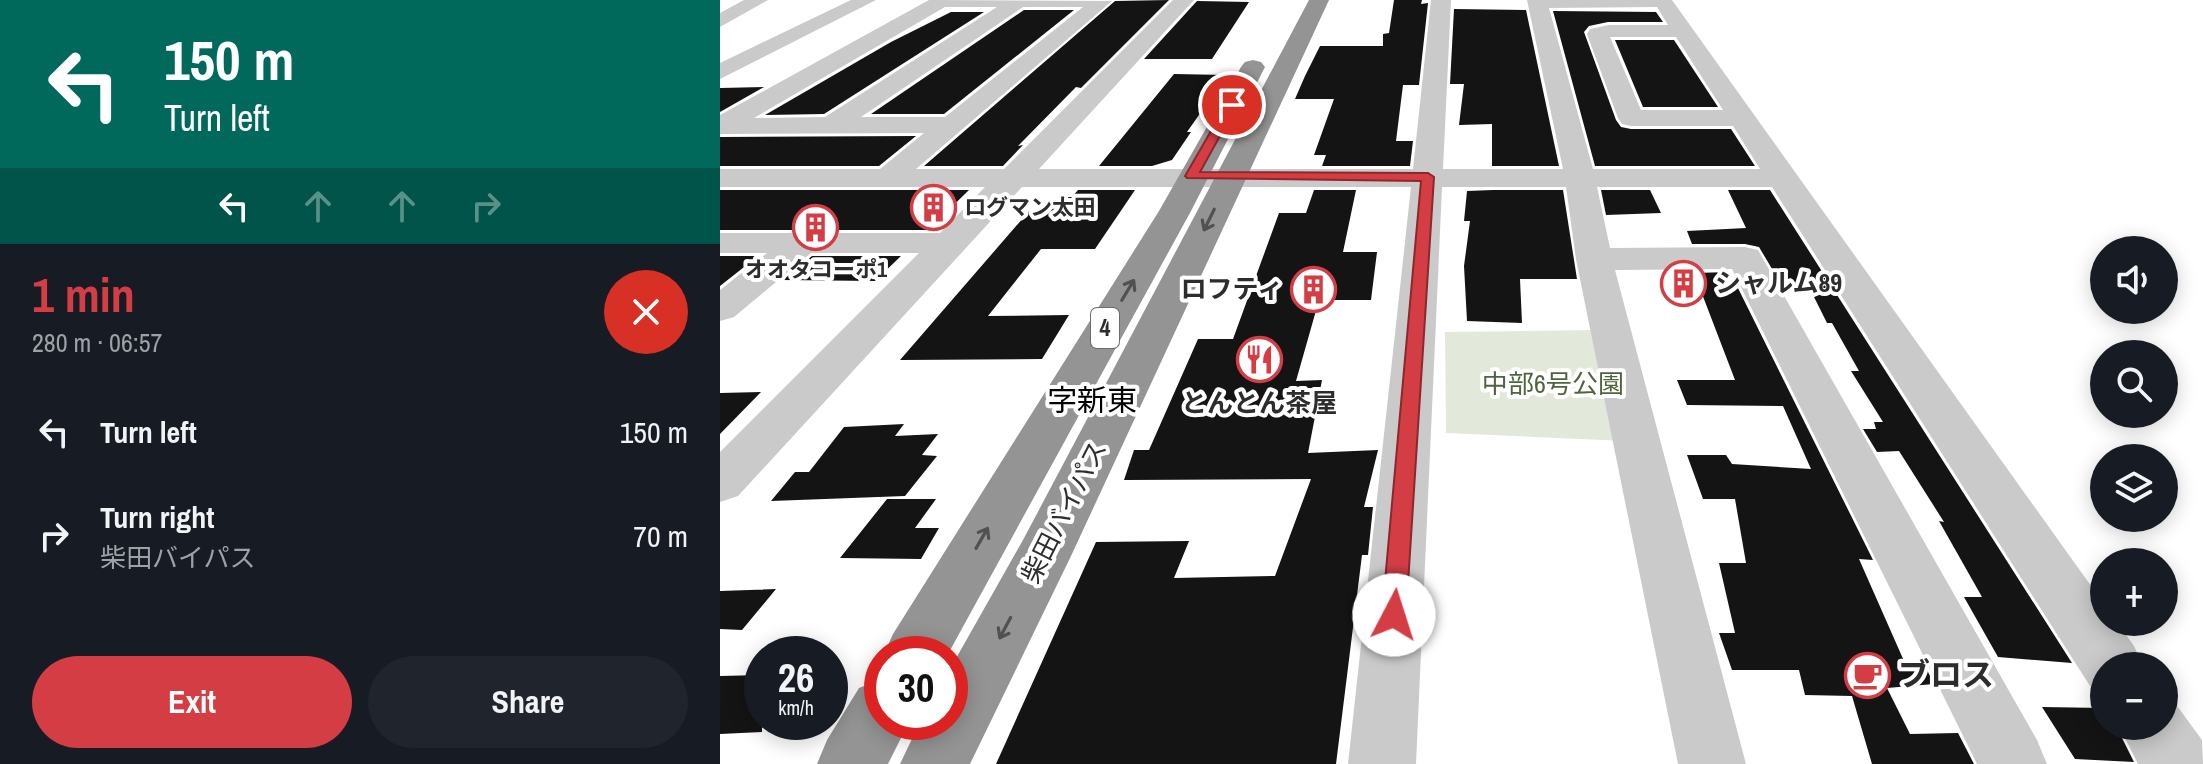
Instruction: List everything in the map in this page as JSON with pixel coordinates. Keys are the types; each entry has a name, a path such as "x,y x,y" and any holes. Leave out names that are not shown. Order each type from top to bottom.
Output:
{"highway":[{"name":"柴田バイパス","path":"934,764 1043,556 1210,176 1294,0"},
{"name":"柴田バイパス","path":"926,636 1175,211 1210,176 1319,0"},
{"path":"851,764 865,740"}],"street":[{"path":"720,21 758,0"},
{"path":"720,72 866,0"},
{"path":"720,126 942,0 1103,1"},
{"path":"720,483 1184,0"},
{"path":"1382,764 1441,0"},
{"path":"832,125 1019,1"},
{"path":"887,178 1103,1"},
{"path":"1712,764 1594,259 1580,177 1537,1 1662,1 2103,652"},
{"path":"1683,31 1609,31 1598,34 1631,118 1743,118"},
{"path":"766,49 855,50"},
{"path":"1040,52 1071,52"},
{"path":"1103,52 1134,52"},
{"path":"720,126 952,125"},
{"path":"720,178 1784,178"},
{"path":"720,243 951,243"},
{"path":"720,309 802,243"},
{"path":"1594,259 1745,258 2013,764"},
{"path":"2162,740 2178,764"}],"green space":[{"name":"中部6号公園","path":"1597,330 1625,441 1446,433 1445,332"}],"building":[{"path":"1169,0 1081,88 1076,87 1018,146 1023,145 1003,166 924,166 1115,1"},
{"path":"1394,0 1422,0 1421,4 1428,3 1419,85 1403,85 1396,141 1413,141 1410,166 1322,166 1326,155 1314,155 1334,99 1295,99 1320,46 1383,46 1383,34 1389,33"},
{"path":"1197,1 1249,2 1212,59 1144,59"},
{"path":"1454,9 1526,10 1559,166 1492,166 1492,124 1459,125 1464,84 1450,84"},
{"path":"1024,10 1074,10 944,114 871,114"},
{"path":"1553,11 1656,12 1663,22 1608,22 1589,26 1584,32 1616,120 1621,127 1631,129 1731,129 1755,166 1595,166"},
{"path":"951,12 984,12 824,114 765,115 891,42"},
{"path":"1615,40 1674,40 1718,107 1643,107"},
{"path":"1174,74 1227,75 1187,132 1191,132 1172,160 1152,166 1099,166"},
{"path":"764,87 720,112 720,88"},
{"path":"916,136 879,166 720,166 720,137"},
{"path":"720,190 969,190 928,230 720,230"},
{"path":"1078,190 1135,190 1095,249 1041,249 988,316 1069,315 1042,359 900,360 1030,210 1045,210 1058,197 1072,197"},
{"path":"1314,190 1356,190 1343,252 1377,252 1371,300 1319,300 1296,381 1322,380 1308,453 1378,450 1364,507 1373,507 1368,555 1362,555 1336,764 996,764 1096,542 1189,541 1174,578 1275,576 1311,479 1124,480 1134,450 1149,450 1198,339 1233,339 1279,213 1306,213"},
{"path":"1563,190 1577,279 1520,279 1522,323 1467,321 1464,266 1470,221 1464,221 1467,191"},
{"path":"1601,190 1650,190 1661,213 1606,215"},
{"path":"1728,190 1770,190 2072,663 1998,657 1964,597 1982,597 1939,521 1944,522 1899,451 1877,452 1863,429 1876,429 1874,422 1883,422 1851,371 1859,371 1832,323 1827,323 1808,285 1781,284 1759,247 1692,244 1687,231 1746,228"},
{"path":"720,256 758,256 720,286"},
{"path":"812,256 901,256 875,281 783,280"},
{"path":"1730,272 1873,560 1859,559 1904,661 1923,662 1934,684 1887,688 1910,734 1958,733 1974,764 1872,764 1852,696 1805,695 1799,670 1732,670 1719,633 1735,633 1719,563 1746,563 1735,499 1703,499 1687,455 1726,455 1732,464 1811,469 1783,406 1687,405 1677,380 1735,380 1694,273"},
{"path":"761,392 720,434 720,393"},
{"path":"904,424 895,436 938,434 922,455 937,456 905,496 771,501 795,472 809,472 844,427"},
{"path":"887,499 936,499 915,528 939,528 921,559 840,558"},
{"path":"776,589 742,630 720,629 720,591"},
{"path":"744,675 744,733 720,734 720,676"},
{"path":"2042,707 2090,708 2090,740 2123,740 2134,762 2075,759"}],"place":[{"name":"ログマン太田","path":"933,207"},
{"name":"オオタコーポ1","path":"816,228"},
{"name":"シャルム89","path":"1684,283"},
{"name":"ロフティ","path":"1314,289"},
{"name":"とんとん茶屋","path":"1259,360"},
{"name":"ブロス","path":"1867,675"}],"district":[{"name":"字新東","path":"1092,401"}],"route":[{"path":"1232,105 1191,176 1428,177 1394,615"}]}
